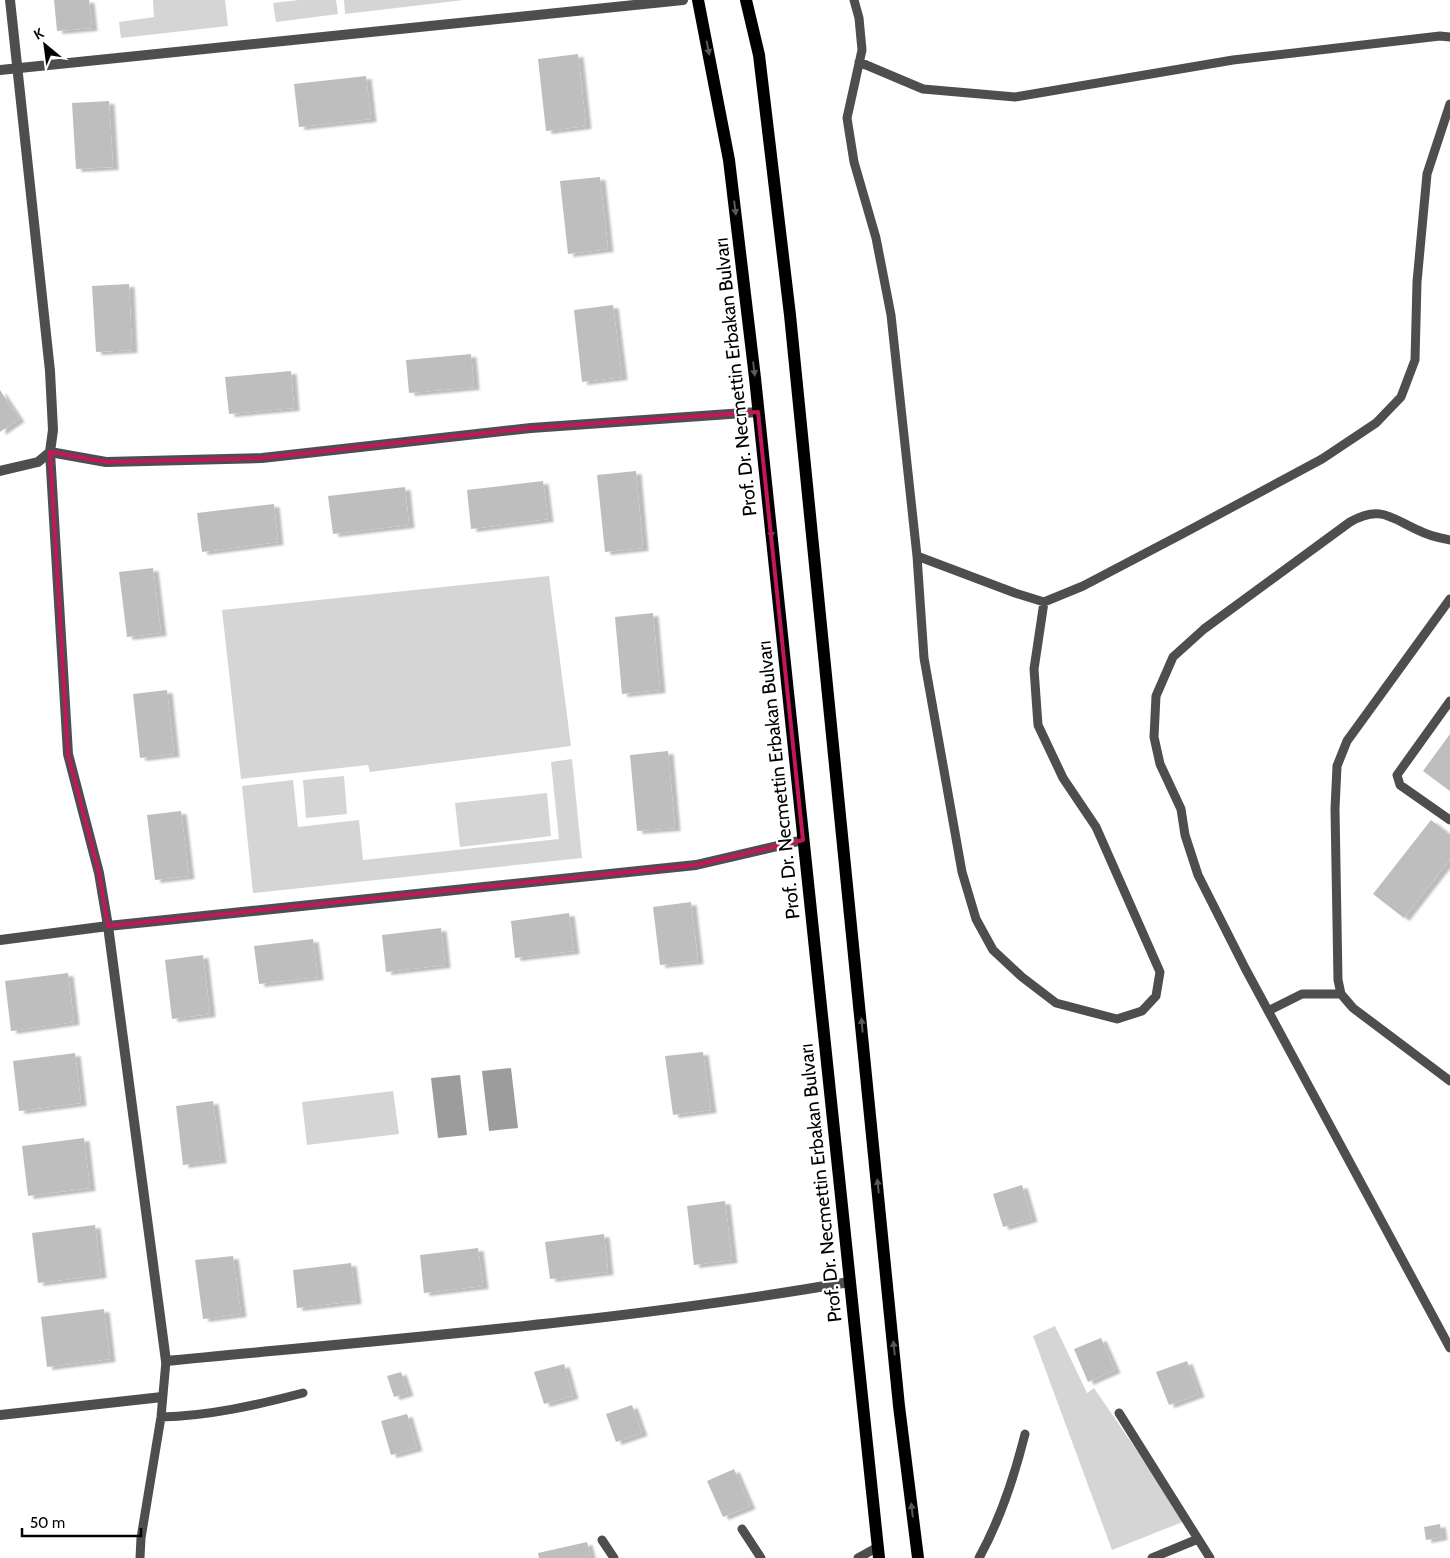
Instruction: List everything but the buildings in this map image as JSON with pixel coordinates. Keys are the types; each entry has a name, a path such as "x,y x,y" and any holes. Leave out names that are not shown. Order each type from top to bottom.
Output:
{"main road":[{"name":"Prof. Dr. Necmettin Erbakan Bulvarı","path":"698,0 729,160 758,412 878,1552"},
{"path":"746,0 759,55 790,315 897,1386 918,1558"}],"street":[{"path":"10,0 50,371 53,430 50,452 68,754 99,873 108,926 166,1361 467,1332 731,1303 849,1282"},
{"path":"0,70 683,0"},
{"path":"0,471 38,462 50,452 106,462 262,458 531,428 758,412"},
{"path":"0,940 108,926 696,865 803,840"},
{"path":"0,1415 162,1397"}],"lane":[{"path":"854,0 859,18 862,50 847,118 854,162 876,238 891,315 917,556 924,658 962,872 976,919 993,950 1022,977 1056,1003 1118,1018 1142,1011 1156,996 1160,972 1096,827 1063,778 1038,725 1034,669 1044,602"},
{"path":"859,62 923,89 1015,97 1233,60 1440,36 1450,37"},
{"path":"917,556 1015,594 1044,602 1083,586 1322,459 1376,423 1401,397 1415,360 1417,282 1427,174 1450,104"},
{"path":"1450,540 1420,532 1389,515 1372,514 1357,518 1307,551 1204,628 1174,657 1160,682 1153,724 1160,764 1178,801 1198,875 1268,1011 1450,1348"},
{"path":"1450,599 1347,741 1337,766 1335,809 1338,980 1341,994 1353,1008 1450,1081"},
{"path":"1450,701 1397,775 1400,785 1450,820"},
{"path":"1268,1011 1302,994 1341,994"},
{"path":"140,1558 141,1538 161,1417 166,1361"},
{"path":"161,1417 180,1417 255,1405 303,1393"},
{"path":"1119,1413 1210,1558"},
{"path":"979,1558 994,1531 1014,1482 1025,1434"},
{"path":"742,1529 761,1558"},
{"path":"1152,1558 1198,1539"},
{"path":"602,1540 614,1558"},
{"path":"858,1558 878,1552"}],"highlighted area":[{"path":"758,412 803,840 696,865 108,926 99,873 68,754 50,452 106,462 262,458 531,428"}],"shaded area":[{"path":"153,0 225,0 228,26 121,38 119,22 154,17"},
{"path":"299,0 336,0 338,14 276,22 273,3"},
{"path":"344,0 464,0 345,14"},
{"path":"549,576 571,746 370,772 368,765 241,779 222,610"},
{"path":"572,759 582,858 253,893 242,786 293,780 298,827 359,820 363,860 559,839 551,762"},
{"path":"344,776 347,814 306,818 303,780"},
{"path":"547,793 551,836 460,847 455,803"},
{"path":"511,1068 518,1128 489,1131 482,1071"},
{"path":"460,1075 467,1135 438,1138 431,1078"},
{"path":"393,1091 399,1134 307,1145 302,1102"},
{"path":"1055,1326 1087,1393 1094,1388 1185,1521 1112,1550 1033,1336"}]}
